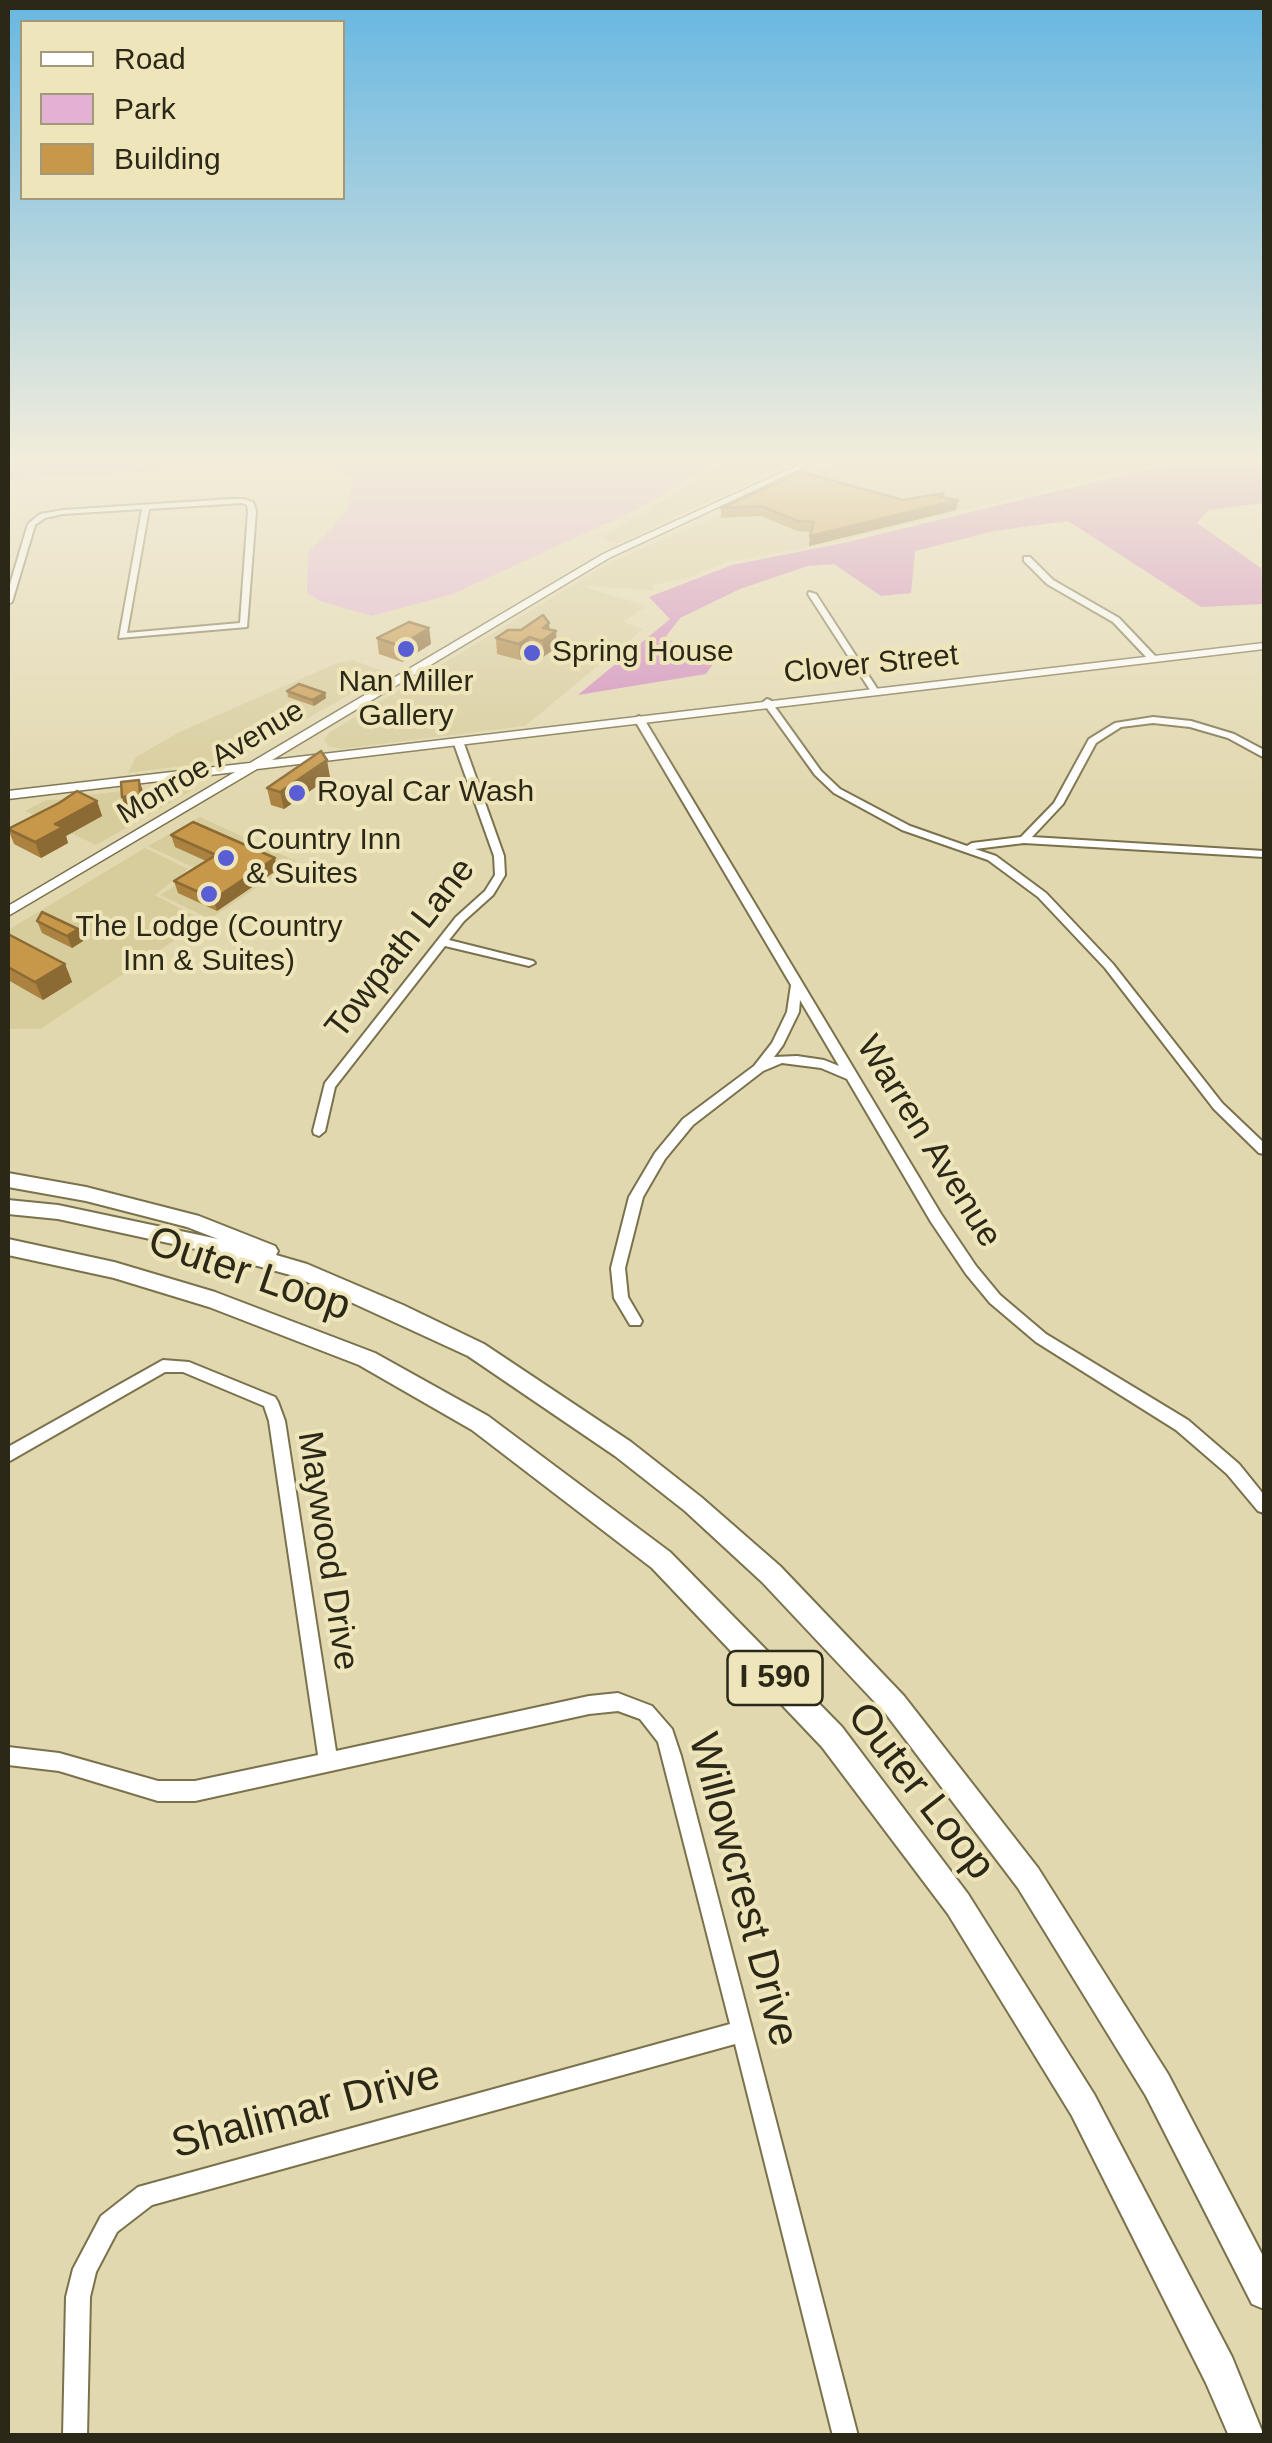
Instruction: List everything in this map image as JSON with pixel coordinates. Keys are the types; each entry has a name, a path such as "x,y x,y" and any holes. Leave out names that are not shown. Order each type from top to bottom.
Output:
{"highway":[{"path":"8,1180 86,1194 192,1221 259,1245 300,1270"},
{"name":"Outer Loop","path":"8,1207 58,1212 196,1241 300,1270 476,1350 624,1449 771,1574 895,1705 1028,1878 1157,2085 1264,2292"},
{"name":"Outer Loop","path":"8,1248 114,1270 216,1300 367,1359 480,1424 662,1560 832,1737 958,1904 1083,2105 1219,2370 1248,2436"},
{"path":"8,1261 114,1270"}],"main road":[{"name":"Monroe Avenue","path":"8,912 573,576"},
{"name":"Clover Street","path":"8,795 1264,646"},
{"path":"334,719 321,739 322,745 332,751 354,753"},
{"path":"175,775 200,782 202,800"}],"street":[{"path":"8,602 16,576"},
{"path":"133,576 122,636 244,625 247,576"},
{"path":"1044,576 1116,620 1153,658"},
{"path":"812,594 874,690"},
{"path":"767,702 818,774 837,791 895,823 992,858 1014,872 1086,940 1218,1106 1264,1150"},
{"name":"Warren Avenue","path":"639,719 954,1247 996,1298 1061,1352 1182,1425 1233,1469 1264,1506"},
{"path":"1014,872 1021,842 1058,804 1092,741 1118,725 1153,720 1191,724 1232,736 1264,754"},
{"name":"Towpath Lane","path":"318,1132 329,1086 460,919 489,894 500,875 499,856 458,741"},
{"path":"960,846 1021,842 1264,854"},
{"path":"444,942 529,963"},
{"path":"758,1069 777,1045 793,1012 796,986"},
{"path":"635,1322 621,1298 618,1268 625,1230 643,1183 688,1122 758,1069 780,1059 824,1064 850,1076"},
{"name":"Maywood Drive","path":"8,1455 163,1366 184,1366 270,1402 277,1421 329,1763"},
{"name":"Willowcrest Drive","path":"8,1756 58,1762 133,1786 176,1792 235,1785 605,1702 633,1705 646,1712 665,1736 672,1756 846,2436"},
{"name":"Shalimar Drive","path":"74,2436 78,2297 85,2268 109,2224 146,2195 743,2032"}],"shaded area":[{"path":"588,576 692,576 652,585 654,590 582,586 646,606 623,622 643,629 525,726 341,749 328,746 324,739"},
{"path":"703,576 778,576 740,589 680,618 664,639 721,653 706,674 578,695 670,619 649,597"},
{"path":"852,576 913,576 911,593 881,596"},
{"path":"1153,576 1262,576 1264,604 1201,607"},
{"path":"353,660 388,673 235,759 128,773 136,757 179,732 337,663"},
{"path":"181,784 192,790 96,845 25,811 46,800 83,799 80,796"},
{"path":"200,817 296,861 210,919 160,895 199,870 148,846"},
{"path":"145,848 188,869 155,895 204,921 40,1029 8,1029 8,930"}],"green space":[{"path":"307,576 492,576 453,594 372,616 320,601 307,593"}],"building":[{"path":"543,615 549,623 543,628 556,631 542,641 529,637 519,644 496,638 508,630 521,630"},
{"path":"409,622 429,628 400,646 377,638"},
{"path":"299,684 325,693 312,700 287,691"},
{"path":"321,751 327,760 280,792 267,788"},
{"path":"139,780 140,795 122,797 121,782"},
{"path":"77,791 97,801 55,824 63,827 35,842 8,829 59,803"},
{"path":"193,822 275,858 214,899 174,881 216,855 171,835"},
{"path":"42,912 78,929 67,936 37,921"},
{"path":"8,934 65,964 35,982 8,967"}],"place":[{"name":"Nan Miller Gallery","path":"406,649"},
{"name":"Spring House","path":"532,653"},
{"name":"Royal Car Wash","path":"297,793"},
{"name":"Country Inn & Suites","path":"226,858"},
{"name":"The Lodge (Country Inn & Suites)","path":"209,894"}]}
